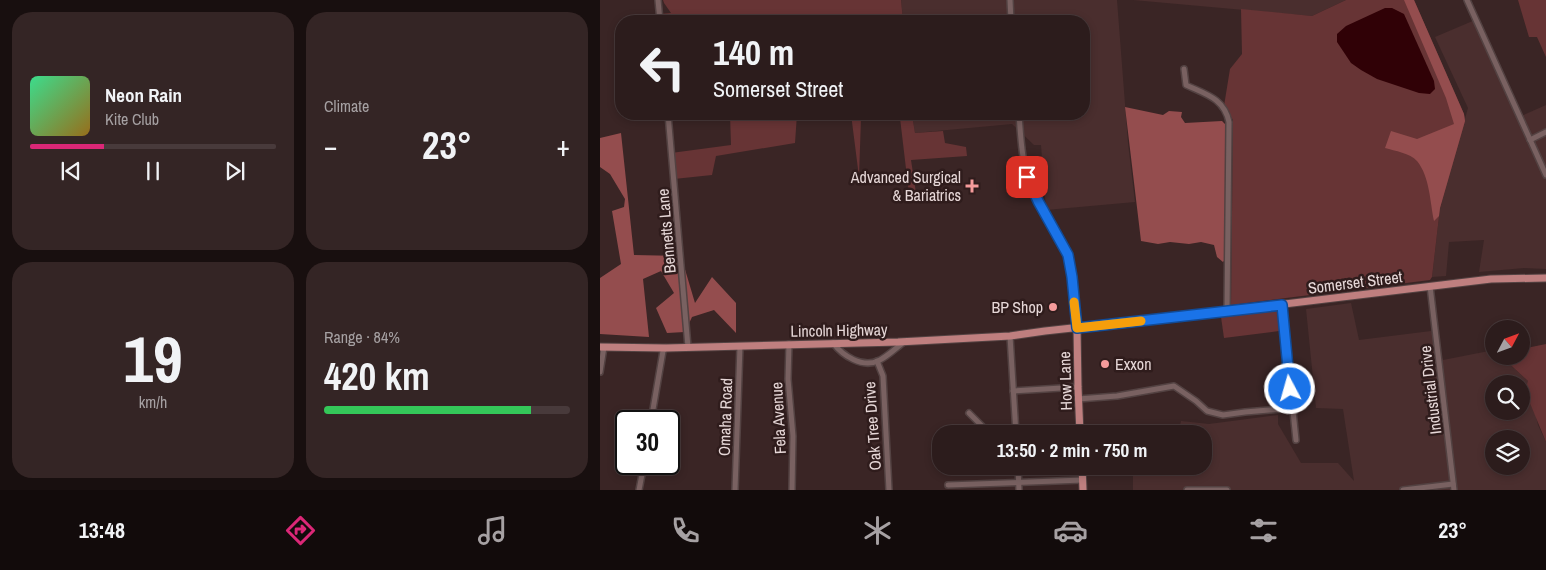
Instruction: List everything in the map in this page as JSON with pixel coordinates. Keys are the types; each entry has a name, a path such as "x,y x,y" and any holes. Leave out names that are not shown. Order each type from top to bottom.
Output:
{"main road":[{"name":"Somerset Street","path":"1077,328 1491,279 1546,278"},
{"name":"Lincoln Highway","path":"602,347 666,348 904,342 1010,336 1077,328"},
{"name":"How Lane","path":"1077,328 1080,425"},
{"path":"1083,475 1084,490"}],"street":[{"path":"658,0 659,15"},
{"path":"1010,0 1011,15"},
{"path":"1467,0 1499,67 1546,175"},
{"path":"1184,69 1186,85 1218,100 1228,115 1228,311"},
{"name":"Bennetts Lane","path":"669,120 688,347"},
{"path":"1020,120 1027,177 1070,262 1077,328"},
{"path":"1530,140 1546,132"},
{"name":"Industrial Drive","path":"1430,286 1454,487"},
{"path":"1282,305 1296,440"},
{"path":"1010,336 1015,425"},
{"name":"Oak Tree Drive","path":"833,343 838,350 854,360 864,363 877,361 904,342"},
{"name":"Fela Avenue","path":"789,344 788,378 793,436 792,490"},
{"name":"Omaha Road","path":"735,490 740,346"},
{"path":"600,372 602,347"},
{"path":"653,410 663,351 666,348"},
{"name":"Oak Tree Drive","path":"877,361 883,376 889,490"},
{"path":"1078,399 1117,396 1174,386 1207,411 1223,415 1292,408"},
{"path":"1013,391 1078,387"},
{"path":"969,413 981,425"},
{"path":"640,490 642,475"},
{"path":"1018,475 1019,490"},
{"path":"948,485 1083,480"},
{"path":"1403,490 1454,487"},
{"path":"1187,490 1227,490"}],"shaded area":[{"path":"663,0 901,0 902,15 660,15 671,13"},
{"path":"901,0 1117,0 1128,143 1135,202 1046,210 1041,145 1034,145 1012,124 915,133 913,121 919,120 1090,120 1090,15 902,15"},
{"path":"1133,0 1346,0 1312,16"},
{"path":"1346,0 1414,0 1464,114 1465,121 1440,208 1432,277 1430,280 1231,305 1233,120 1224,106 1230,69 1242,54 1241,9 1312,16"},
{"path":"1404,0 1414,0 1464,114 1465,121 1439,216 1434,221 1425,174 1417,161 1410,156 1385,148 1391,131 1417,139 1454,124 1446,98"},
{"path":"1518,0 1546,0 1546,57 1537,37 1529,37"},
{"path":"1385,8 1392,8 1404,14 1434,81 1435,89 1430,94 1419,93 1377,79 1351,63 1337,42 1337,34 1346,26"},
{"path":"1475,20 1519,117 1546,105 1546,269 1524,268 1479,272 1484,240 1449,242 1446,276 1432,277 1440,208 1468,108 1435,37"},
{"path":"1125,107 1163,115 1169,111 1182,112 1181,117 1185,123 1222,121 1228,127 1227,257 1223,262 1217,257 1214,245 1201,242 1158,244 1141,241"},
{"path":"730,120 797,120 795,143 716,156 712,175 674,179 671,153 731,145"},
{"path":"852,120 861,120 859,177"},
{"path":"900,120 919,120 913,121 915,133 943,131 945,143 966,147 967,156 911,160 916,193 909,194"},
{"path":"621,133 634,255 681,256 695,303 712,277 736,303 736,333 714,310 692,317 685,332 667,333 656,308 674,293 661,271 643,279 649,337 600,334 600,278 621,264 612,211 624,207 625,199 610,174 600,167 600,138"},
{"path":"1351,303 1359,340 1431,331 1443,360 1485,352 1485,365 1511,365 1522,375 1485,375 1485,420 1530,420 1530,390 1538,425 1546,442 1546,490 1133,490 1133,475 1212,475 1212,425 1180,425 1181,421 1209,424 1278,415 1278,424 1301,463 1338,463 1354,481 1343,409 1316,408 1306,309"},
{"path":"1279,309 1279,331 1224,338 1221,317"},
{"path":"1546,344 1546,442 1530,403 1530,375 1522,375 1511,365 1530,365 1530,347"}],"slow traffic":[{"path":"1074,302 1077,328 1141,321"}],"place":[{"name":"Advanced Surgical & Bariatrics","path":"972,186"},
{"name":"BP Shop","path":"1053,307"},
{"name":"Exxon","path":"1105,364"}],"route":[{"path":"1027,177 1034,194 1068,255 1077,328 1282,305 1290,389"}]}
